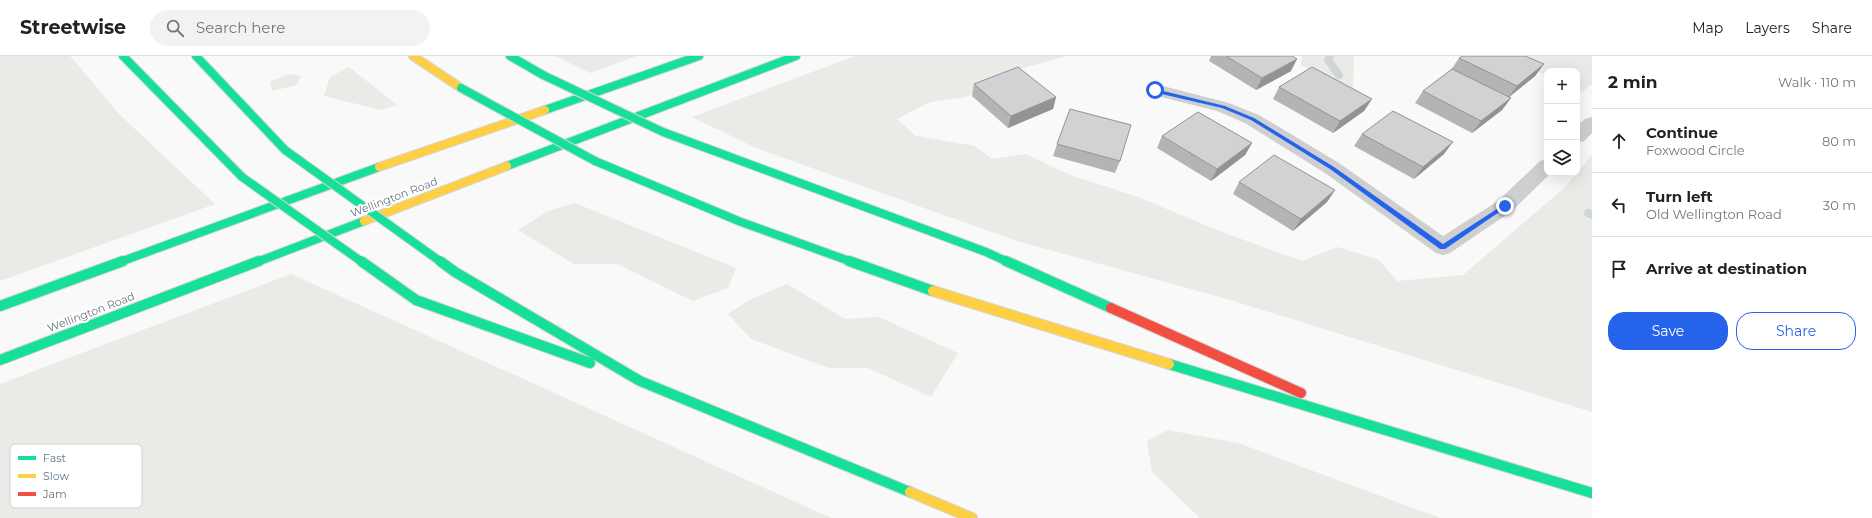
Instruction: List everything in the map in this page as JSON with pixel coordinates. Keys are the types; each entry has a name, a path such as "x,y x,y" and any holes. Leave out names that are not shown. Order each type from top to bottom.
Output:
{"main road":[{"path":"123,56 242,178 416,300 640,381 972,518"},
{"path":"196,56 285,150 455,272 640,381"},
{"path":"413,56 461,88 594,161 741,222 948,298 1592,493"},
{"path":"510,56 543,75 663,132 986,252 1388,432"},
{"path":"0,306 415,154 699,56"},
{"name":"Wellington Road","path":"0,360 796,56"}],"street":[{"path":"1155,90 1224,107 1252,119 1332,168 1443,247 1505,206 1544,169"},
{"path":"1580,134 1592,123"}],"shaded area":[{"path":"0,56 70,56 121,116 215,204 0,281"},
{"path":"555,56 637,56 590,73"},
{"path":"855,56 1067,56 1016,70 966,97 930,102 897,119 916,136 975,146 992,159 1026,154 1070,175 1138,197 1222,232 1302,261 1338,247 1379,260 1397,281 1463,275 1563,189 1574,176 1580,176 1580,169 1592,155 1592,412 1227,299 1017,241 756,148 692,117"},
{"path":"1302,56 1354,56 1353,93 1301,65"},
{"path":"1505,56 1592,56 1592,84 1582,92 1580,91 1580,68 1544,68 1544,75"},
{"path":"349,67 397,105 381,110 324,96 330,77"},
{"path":"288,74 301,76 297,85 272,91 270,82"},
{"path":"575,203 736,268 728,288 693,301 617,264 574,264 518,230 548,211"},
{"path":"291,274 831,518 0,518 0,384"},
{"path":"787,284 845,319 879,317 958,353 931,397 868,368 829,368 751,339 728,314 751,299"},
{"path":"1168,430 1238,443 1440,518 1200,518 1152,472 1147,441"}],"building":[{"path":"1226,56 1292,56 1297,59 1262,78"},
{"path":"1462,56 1525,56 1544,64 1517,86 1459,58"},
{"path":"1018,67 1056,97 1011,116 974,84"},
{"path":"1312,67 1372,99 1340,121 1279,87"},
{"path":"1452,69 1511,98 1481,121 1423,91"},
{"path":"1070,109 1131,125 1120,161 1057,144"},
{"path":"1393,111 1453,142 1423,167 1362,134"},
{"path":"1198,112 1252,143 1217,169 1162,136"},
{"path":"1274,155 1335,190 1301,219 1239,182"}],"waterway":[{"path":"1330,56 1328,60 1339,75"},
{"path":"1588,213 1592,215"}],"traffic: fast":[{"path":"123,56 242,177"},
{"path":"196,56 285,150"},
{"path":"510,56 543,75"},
{"path":"545,110 699,56"},
{"path":"507,166 796,56"},
{"path":"543,75 663,132"},
{"path":"461,88 595,161"},
{"path":"663,132 986,252 1111,308"},
{"path":"285,150 455,272"},
{"path":"595,161 741,222 933,291"},
{"path":"0,306 379,167"},
{"path":"242,177 416,300"},
{"path":"0,360 364,221"},
{"path":"455,272 640,381 910,492"},
{"path":"416,300 590,363"},
{"path":"1169,364 1592,493"}],"traffic: slow":[{"path":"413,56 461,88"},
{"path":"379,167 545,110"},
{"path":"364,221 507,166"},
{"path":"933,291 1169,364"},
{"path":"910,492 972,518"}],"traffic: jam":[{"path":"1111,308 1301,393"}],"route":[{"path":"1155,90 1224,107 1252,119 1332,168 1443,247 1505,206"}]}
